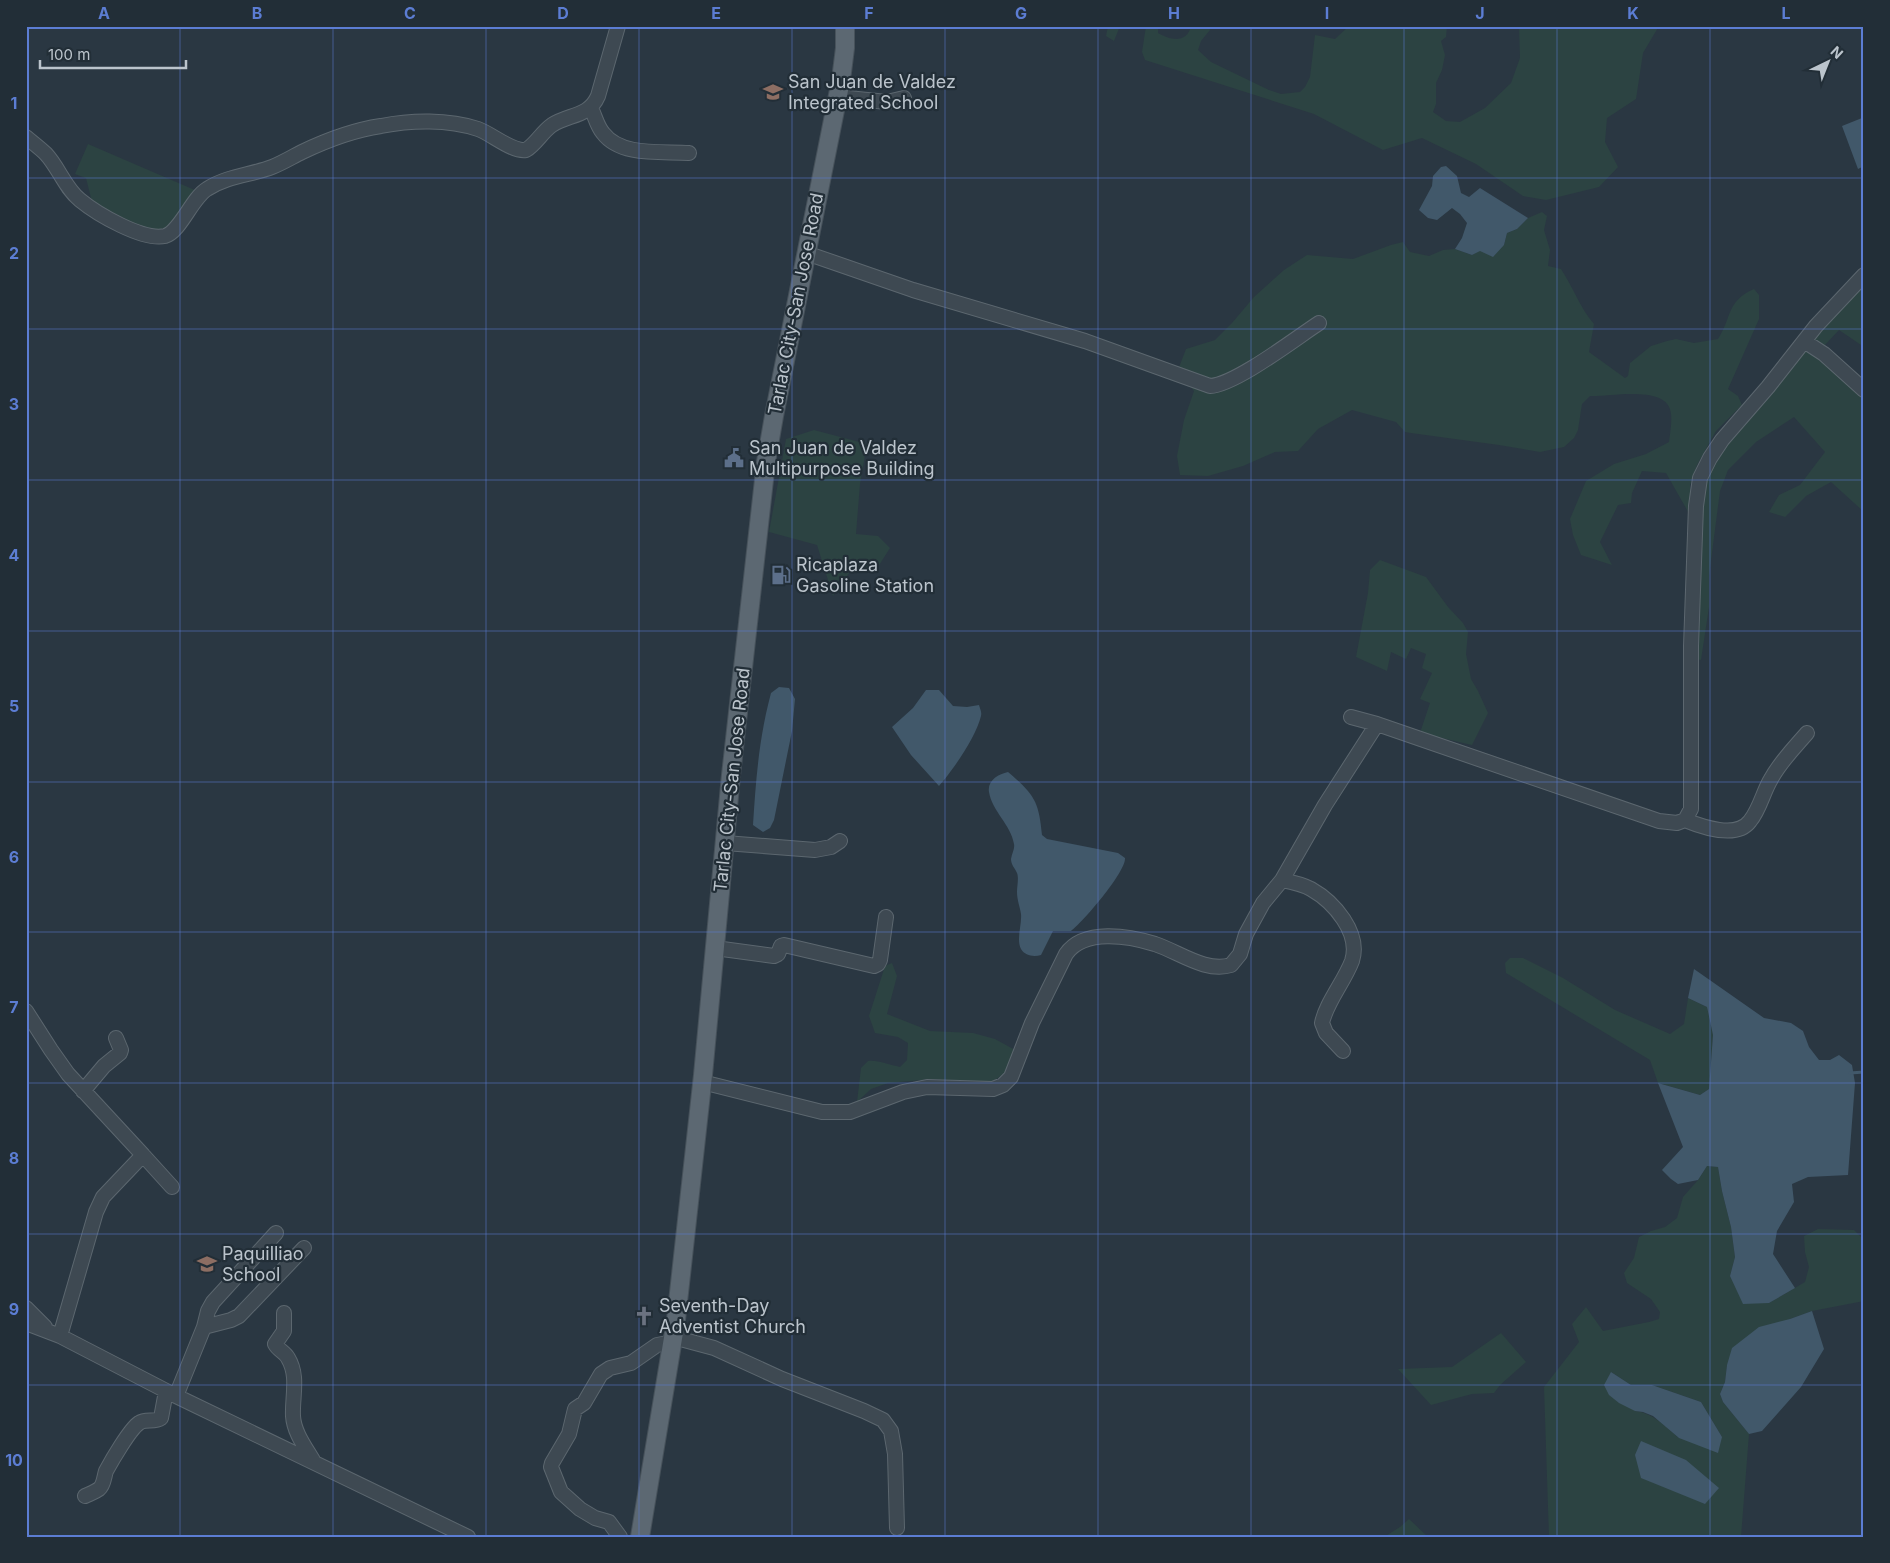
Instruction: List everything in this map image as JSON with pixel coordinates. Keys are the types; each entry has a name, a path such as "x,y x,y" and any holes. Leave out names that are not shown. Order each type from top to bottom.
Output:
{"main road":[{"name":"Tarlac City-San Jose Road","path":"640,1537 673,1340 702,1082 734,756 766,462 844,64 845,26"}],"street":[{"path":"26,137 47,155 73,193 80,200 119,224 140,233 160,236 170,234 199,196 209,187 270,168 320,144 363,130 409,122 456,125 482,131 523,151 531,147 554,124 591,108 598,96 618,26"},
{"path":"838,97 887,102 904,98"},
{"path":"591,108 603,133 615,144 636,150 688,153"},
{"path":"806,254 912,290 1085,341 1210,386 1219,385 1243,373 1319,323"},
{"path":"1685,820 1691,809 1691,646 1696,506 1700,478 1722,440 1768,387 1833,306 1864,275"},
{"path":"1804,341 1824,354 1864,390"},
{"path":"1351,718 1377,724 1659,820 1677,823 1685,820 1707,828 1737,830 1745,827 1751,820 1772,777 1807,733"},
{"path":"702,1082 822,1112 841,1113 850,1112 903,1092 927,1087 986,1090 998,1088 1011,1077 1032,1023 1066,954 1074,944 1086,938 1099,936 1140,940 1216,968 1227,967 1238,959 1246,934 1258,912 1282,880 1377,724"},
{"path":"726,843 815,850 831,847 840,841"},
{"path":"1282,880 1302,885 1320,895 1338,912 1352,938 1354,945 1352,959 1322,1022 1326,1033 1342,1051"},
{"path":"715,948 774,956 778,954 781,946 784,945 874,966 880,960 886,917"},
{"path":"26,1011 51,1050 83,1090 172,1187"},
{"path":"83,1090 104,1066 120,1053 121,1050 116,1038"},
{"path":"54,1333 102,1197 144,1155"},
{"path":"85,1496 98,1490 101,1486 106,1472 138,1423 143,1420 158,1420 161,1418 204,1327 208,1311 213,1302 276,1233"},
{"path":"204,1327 239,1316 304,1248"},
{"path":"26,1308 54,1333"},
{"path":"284,1313 284,1331 275,1344 276,1348 289,1358 295,1391 293,1416 295,1429 315,1463"},
{"path":"26,1323 54,1333 171,1394 468,1537"},
{"path":"620,1537 610,1522 595,1518 580,1509 560,1492 551,1467 552,1463 569,1434 576,1409 584,1403 601,1374 610,1368 631,1363 657,1345 673,1340 714,1348 782,1379 883,1420 891,1431 895,1454 897,1528"}],"green space":[{"path":"1108,26 1120,26 1114,41 1106,36"},
{"path":"1146,26 1158,26 1158,33 1178,39 1186,36 1191,26 1209,26 1210,30 1201,41 1198,50 1211,62 1281,94 1300,92 1305,87 1310,77 1315,35 1335,39 1349,26 1447,26 1446,37 1441,41 1445,55 1442,70 1436,83 1436,104 1433,112 1446,121 1460,122 1485,108 1511,83 1520,58 1519,26 1659,26 1643,53 1636,99 1607,118 1605,142 1618,167 1599,187 1546,200 1523,196 1476,164 1422,138 1383,150 1314,114 1145,60 1142,52"},
{"path":"88,144 197,191 172,226 151,232 92,202 86,178 75,174"},
{"path":"1542,212 1547,216 1544,230 1550,250 1548,266 1561,269 1594,324 1589,352 1625,378 1628,376 1630,363 1651,346 1676,339 1694,343 1718,339 1734,305 1739,299 1754,289 1759,295 1759,319 1728,389 1738,396 1742,405 1716,431 1697,465 1690,485 1691,517 1666,473 1642,471 1632,493 1631,503 1618,505 1600,542 1612,565 1581,555 1573,535 1570,519 1586,481 1614,464 1646,454 1669,442 1671,414 1668,405 1650,395 1590,396 1582,404 1578,430 1574,438 1564,447 1540,452 1405,432 1396,422 1352,410 1318,429 1298,451 1275,452 1243,466 1208,476 1180,475 1177,456 1184,420 1194,391 1178,370 1186,349 1215,340 1254,297 1284,270 1307,255 1353,259 1403,242 1410,252 1429,256 1443,250 1455,249 1472,255 1479,251 1504,245 1507,233 1517,229 1528,218"},
{"path":"1864,285 1864,347 1839,330 1823,347 1864,384 1864,512 1831,482 1806,496 1785,517 1769,512 1779,495 1800,485 1825,452 1794,417 1756,442 1728,470 1720,491 1709,576 1709,607 1701,660 1693,659 1702,487 1716,459 1763,399 1791,369 1841,307"},
{"path":"814,430 867,444 860,484 856,534 878,536 890,548 876,570 852,569 833,596 817,545 769,532 786,439"},
{"path":"1380,560 1426,577 1468,632 1466,654 1471,679 1488,713 1472,745 1420,733 1430,703 1420,699 1432,673 1422,668 1426,654 1411,648 1406,659 1391,652 1387,671 1356,657 1368,593 1370,570"},
{"path":"1510,958 1523,958 1563,978 1615,1010 1670,1034 1684,1024 1688,998 1707,1007 1713,1035 1709,1089 1700,1095 1658,1083 1650,1060 1506,973 1505,963"},
{"path":"892,963 897,976 887,1014 930,1031 973,1033 995,1039 1015,1050 1006,1072 995,1080 982,1084 933,1079 888,1083 871,1089 857,1102 861,1068 868,1061 900,1067 907,1060 908,1043 898,1037 875,1033 869,1016 885,966"},
{"path":"1707,1166 1718,1167 1731,1227 1735,1257 1730,1276 1769,1303 1805,1282 1809,1267 1805,1252 1804,1236 1818,1229 1854,1230 1864,1240 1864,1301 1812,1311 1790,1319 1727,1365 1725,1382 1720,1394 1723,1402 1749,1434 1741,1537 1549,1537 1544,1387 1579,1342 1572,1324 1586,1307 1603,1331 1659,1319 1660,1312 1651,1299 1627,1283 1624,1273 1634,1258 1639,1237 1665,1227 1677,1218 1683,1197","holes":["1611,1372 1631,1385 1652,1385 1701,1402 1722,1437 1679,1438 1653,1417 1635,1411"]},
{"path":"1501,1333 1526,1362 1500,1385 1494,1393 1472,1394 1431,1405 1398,1369 1452,1367"},
{"path":"1409,1519 1428,1537 1384,1537 1400,1527"}],"water":[{"path":"1864,115 1864,166 1858,169 1842,126 1862,118"},
{"path":"1446,166 1457,176 1461,193 1469,197 1480,188 1528,218 1517,229 1507,233 1504,245 1493,257 1480,251 1472,255 1455,249 1462,238 1467,223 1452,208 1437,220 1428,218 1419,210 1432,186 1433,176 1441,167"},
{"path":"779,687 789,688 795,699 792,731 774,820 770,828 763,832 753,825 755,791 764,726 771,693"},
{"path":"926,690 939,690 953,706 967,707 979,705 981,712 978,724 969,743 939,786 911,755 892,727 913,708"},
{"path":"1008,772 1024,786 1034,799 1039,814 1042,835 1047,839 1118,853 1125,858 1119,874 1112,885 1085,918 1071,931 1053,931 1041,955 1038,956 1025,953 1021,949 1019,936 1021,914 1017,895 1018,877 1011,859 1014,844 989,792 991,781 1001,774"},
{"path":"1694,969 1764,1018 1791,1023 1803,1031 1809,1047 1819,1060 1830,1060 1839,1055 1852,1065 1855,1083 1848,1175 1808,1177 1792,1184 1794,1202 1777,1231 1773,1254 1795,1288 1769,1303 1743,1304 1730,1276 1735,1257 1731,1227 1718,1167 1707,1166 1698,1180 1678,1184 1662,1170 1683,1147 1658,1083 1700,1095 1709,1089 1713,1035 1707,1007 1688,998"},
{"path":"1812,1311 1824,1349 1801,1387 1762,1431 1749,1434 1723,1402 1720,1394 1725,1382 1732,1348 1759,1327"},
{"path":"1611,1372 1631,1385 1652,1385 1701,1402 1722,1437 1718,1453 1679,1438 1653,1416 1635,1411 1619,1403 1609,1395 1604,1385"},
{"path":"1641,1441 1686,1460 1719,1488 1705,1504 1641,1478 1635,1455"}],"waterway":[{"path":"1850,1073 1864,1072"}],"place":[{"name":"San Juan de Valdez Integrated School","path":"773,92"},
{"name":"San Juan de Valdez Multipurpose Building","path":"734,458"},
{"name":"Ricaplaza Gasoline Station","path":"781,575"},
{"name":"Paquilliao School","path":"207,1264"},
{"name":"Seventh-Day Adventist Church","path":"644,1316"}]}
